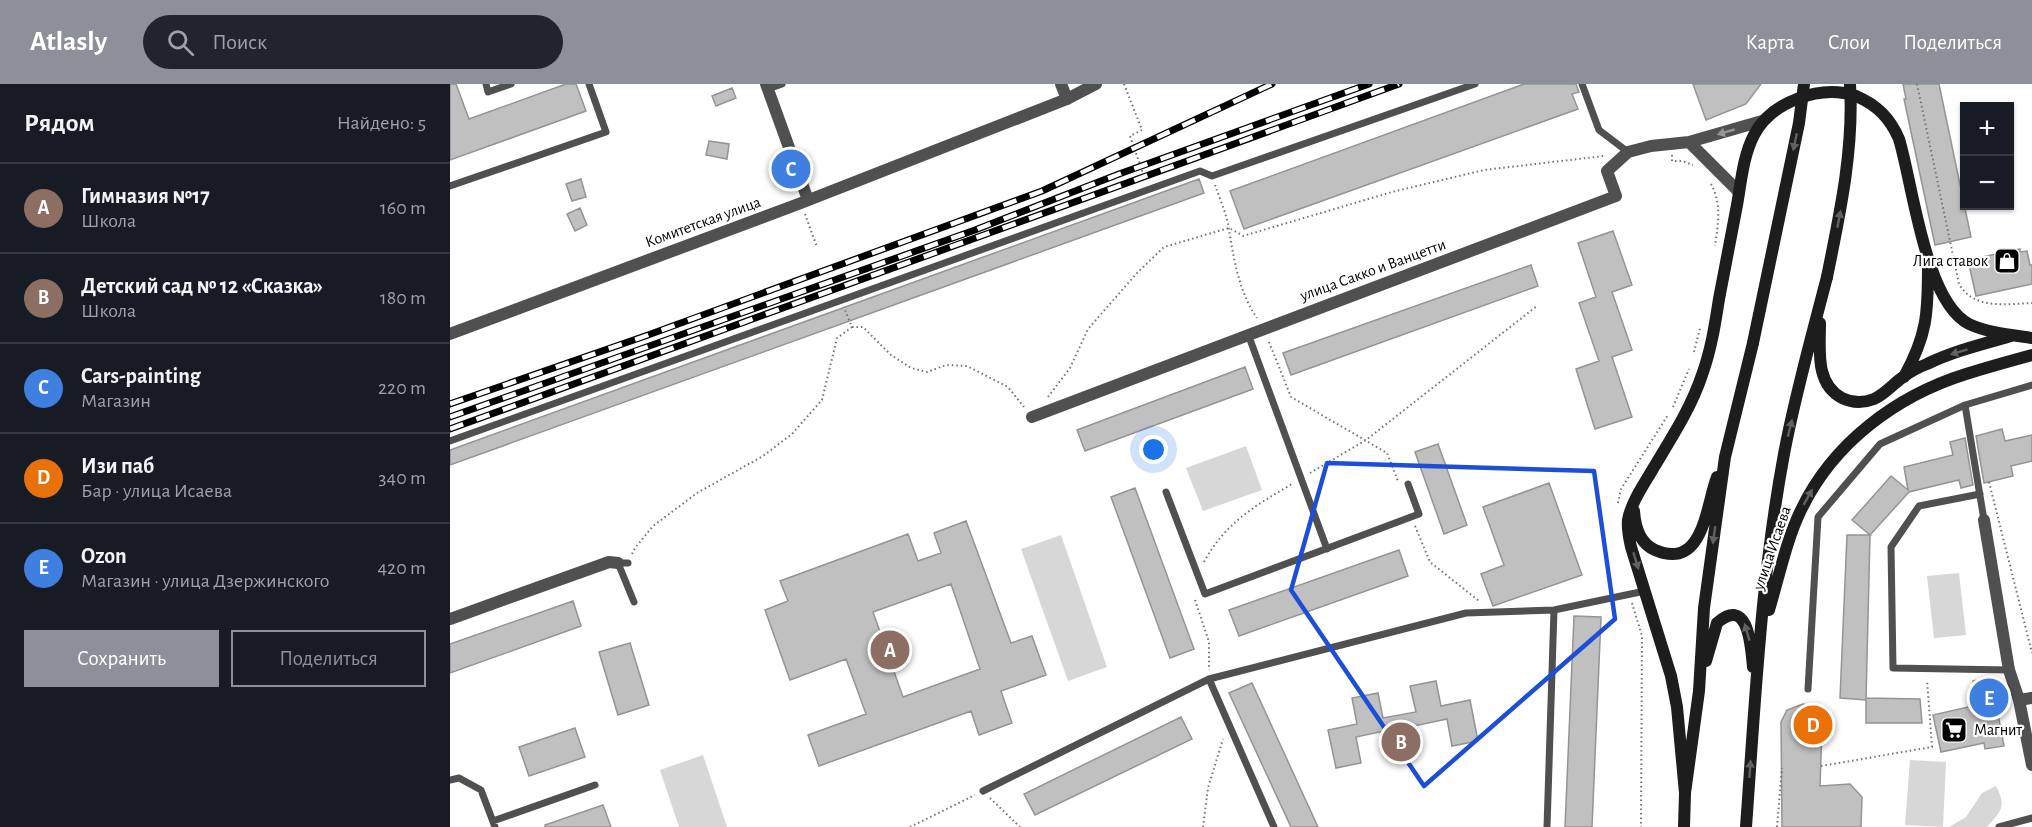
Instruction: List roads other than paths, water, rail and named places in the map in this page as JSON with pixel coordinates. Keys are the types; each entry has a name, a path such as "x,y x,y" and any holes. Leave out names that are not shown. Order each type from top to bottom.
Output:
{"main road":[{"path":"1684,827 1685,793 1699,691 1704,608 1725,457 1753,343 1799,123 1804,84"},
{"path":"1746,827 1756,689 1770,549 1784,454 1827,277 1846,176 1850,138 1850,84"},
{"path":"1685,793 1673,687 1627,526 1642,486 1689,407 1703,373 1712,340 1750,144 1762,121 1792,100 1822,92 1836,91 1853,94 1880,110 1894,128 1901,146 1928,260 1945,300 1960,318 1970,324 2032,338"},
{"path":"1904,377 1919,346 1927,317 1928,260"},
{"path":"1819,307 1821,368 1828,387 1848,400 1859,402 1873,399 1889,390 1904,377 1944,356 2032,331"},
{"name":"улица Исаева","path":"1762,631 1800,511 1821,476 1853,438 1878,418 1936,385 1964,374 2032,355"},
{"path":"1634,505 1637,529 1647,546 1664,553 1684,550 1702,532 1712,489 1725,457"},
{"path":"1699,691 1714,628 1717,622 1728,616 1740,618 1749,630 1756,689"}],"street":[{"path":"1061,84 1068,99"},
{"name":"Комитетская улица","path":"451,331 806,205 1068,99 1096,84"},
{"path":"767,86 806,205"},
{"path":"1628,152 1651,146 1689,142 1762,121"},
{"path":"1689,142 1739,192"},
{"name":"улица Сакко и Ванцетти","path":"1032,417 1616,196 1607,171 1628,152"},
{"path":"1984,520 2009,670 2019,700 2032,765"},
{"path":"450,619 609,562 623,563"},
{"path":"2019,700 2032,698"}],"lane":[{"path":"486,84 488,92 511,84"},
{"path":"450,186 606,132 588,84"},
{"path":"767,86 782,84"},
{"path":"450,441 1200,171 1212,176 1475,84"},
{"path":"1582,84 1599,130 1628,152"},
{"path":"1248,334 1328,549"},
{"path":"1808,689 1818,517 1880,444 1965,405 2032,385"},
{"path":"1965,405 1984,520"},
{"path":"1166,492 1205,594 1419,514 1404,485"},
{"path":"1980,494 1919,506 1891,547 1893,668 2009,670"},
{"path":"623,563 634,602"},
{"path":"983,791 1209,679 1466,613 1554,610 1645,591"},
{"path":"1547,827 1554,610"},
{"path":"1209,679 1274,827"},
{"path":"450,780 459,778 481,790 494,824 595,785"},
{"path":"1999,827 2032,818"}],"railway":[{"path":"450,404 648,335 1042,191 1272,84"},
{"path":"450,417 975,230 1119,174 1369,84"},
{"path":"450,429 1399,84"}],"place":[{"name":"Cars-painting","path":"791,169"},
{"name":"Лига ставок","path":"2007,261"},
{"name":"Гимназия №17","path":"890,650"},
{"name":"Ozon","path":"1989,698"},
{"name":"Изи паб","path":"1813,725"},
{"name":"Магнит","path":"1954,730"},
{"name":"Детский сад № 12 «Сказка»","path":"1401,742"}]}
